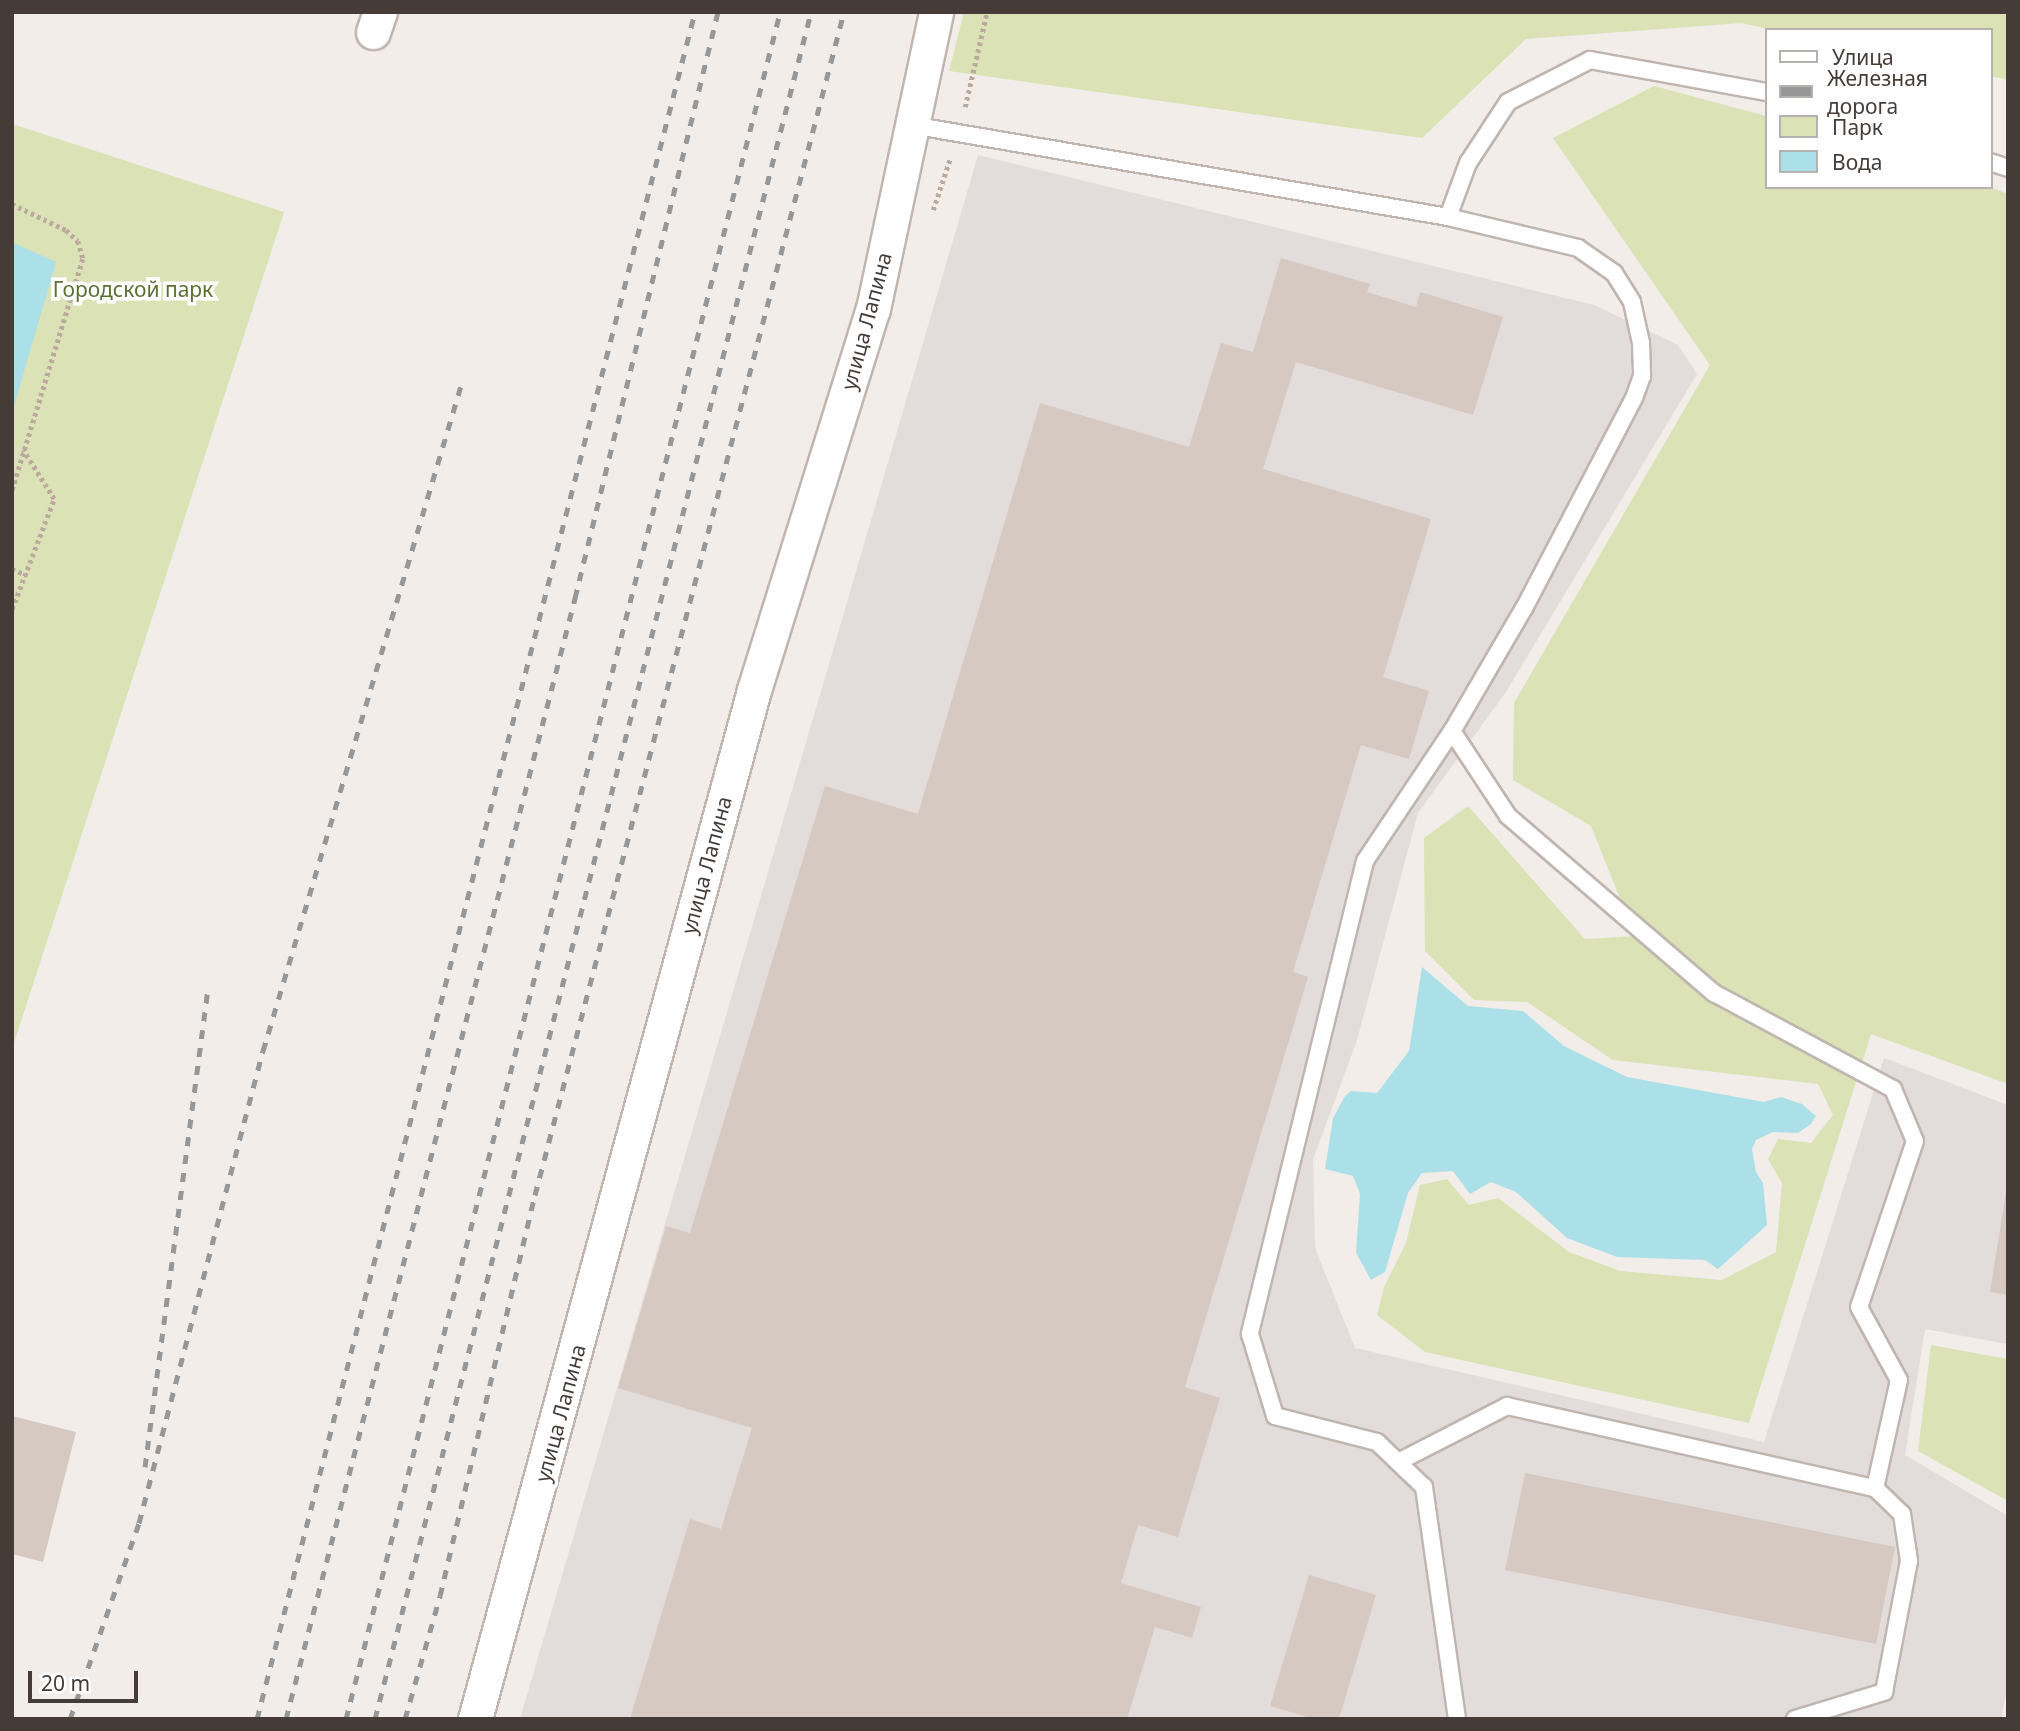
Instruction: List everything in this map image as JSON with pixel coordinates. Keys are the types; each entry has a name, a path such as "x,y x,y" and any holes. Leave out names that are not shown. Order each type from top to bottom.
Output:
{"street":[{"name":"улица Лапина","path":"475,1719 754,690 873,309 936,12"}],"lane":[{"path":"1448,217 1468,163 1508,102 1590,60 1764,92"},
{"path":"911,125 1448,217 1578,248 1614,273 1632,302 1641,343 1642,376 1596,475 1452,731 1365,861 1250,1334 1275,1416 1377,1443 1424,1487 1457,1719"},
{"path":"1452,731 1508,816 1714,993 1894,1089 1915,1141 1859,1307 1899,1380 1875,1488"},
{"path":"1398,1462 1507,1406 1875,1488 1902,1514 1909,1562 1884,1692 1795,1719"}],"path":[{"path":"12,204 66,230 78,241 83,259 12,491"},
{"path":"12,609 54,499 23,450"},
{"path":"12,569 27,575"}],"shaded area":[{"path":"978,155 1594,305 1678,345 1697,374 1506,692 1418,813 1357,1040 1313,1160 1315,1248 1355,1348 1764,1442 1884,1058 2008,1105 2008,1344 1925,1329 1905,1455 2008,1516 2008,1685 2001,1719 520,1719"}],"green space":[{"path":"964,12 2008,12 2008,80 1992,76 1992,28 1764,28 1742,23 1526,39 1422,138 949,71"},
{"path":"1654,86 1764,115 1764,189 1992,188 2008,194 2008,1084 1871,1034 1749,1423 1425,1352 1377,1315 1384,1287 1406,1243 1420,1185 1447,1179 1469,1205 1498,1198 1569,1252 1620,1271 1722,1280 1776,1252 1782,1183 1768,1159 1778,1139 1811,1143 1833,1115 1818,1084 1613,1060 1527,1002 1474,1000 1425,951 1424,838 1468,806 1585,939 1635,936 1591,826 1513,780 1514,703 1710,365 1553,138"},
{"name":"Городской парк","path":"12,124 284,212 12,1049"},
{"path":"1931,1345 2008,1359 2008,1501 1918,1451"}],"water":[{"path":"12,242 56,262 12,413"},
{"path":"1422,967 1468,1006 1523,1011 1564,1046 1627,1077 1764,1102 1781,1097 1802,1104 1816,1116 1811,1124 1798,1133 1773,1132 1756,1140 1752,1149 1756,1172 1763,1183 1767,1225 1718,1269 1705,1260 1617,1257 1567,1238 1516,1192 1491,1182 1470,1194 1453,1171 1422,1173 1408,1193 1385,1272 1371,1280 1356,1253 1360,1194 1353,1176 1325,1169 1333,1118 1345,1096 1351,1091 1377,1093 1409,1051"}],"building":[{"path":"1281,258 1370,284 1367,292 1416,307 1420,292 1503,317 1473,415 1296,362 1263,469 1431,519 1383,677 1429,691 1409,759 1361,745 1293,972 1308,977 1185,1387 1220,1398 1178,1537 1138,1525 1121,1583 1201,1607 1192,1638 1155,1627 1127,1719 630,1719 690,1519 721,1529 752,1428 618,1388 666,1226 690,1233 825,786 918,814 1040,403 1189,447 1221,343 1253,352"},
{"path":"2008,1192 2008,1295 1990,1292"},
{"path":"12,1416 76,1432 43,1562 12,1554"},
{"path":"1525,1473 1895,1547 1876,1644 1505,1570"},
{"path":"1309,1575 1376,1595 1339,1719 1314,1719 1270,1706"}],"railway":[{"path":"257,1719 695,12"},
{"path":"286,1719 575,598 718,12"},
{"path":"346,1719 780,12"},
{"path":"375,1719 811,12"},
{"path":"405,1719 440,1596 535,1195 844,12"},
{"path":"70,1719 139,1523 263,1051 462,382"},
{"path":"145,1467 208,988"}]}
